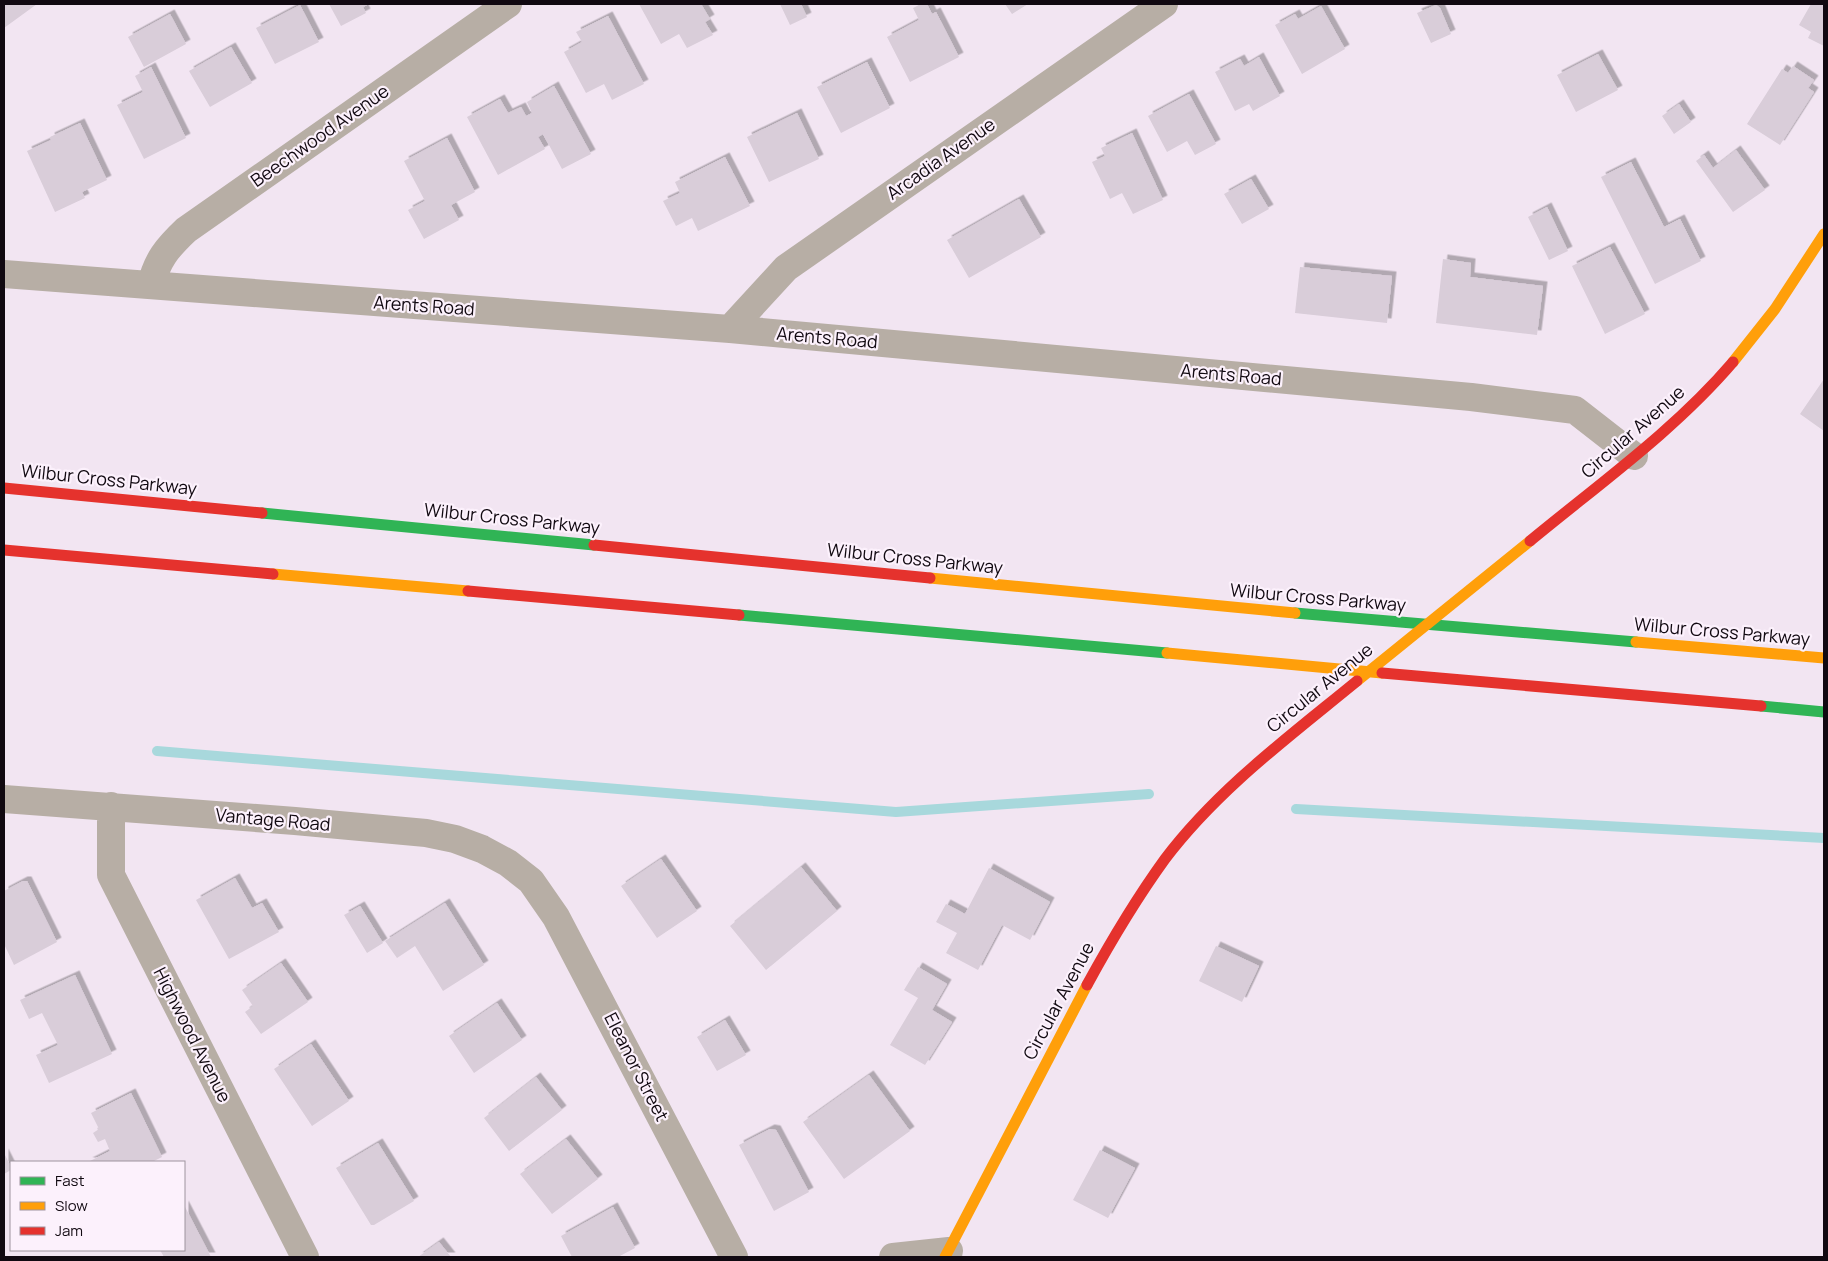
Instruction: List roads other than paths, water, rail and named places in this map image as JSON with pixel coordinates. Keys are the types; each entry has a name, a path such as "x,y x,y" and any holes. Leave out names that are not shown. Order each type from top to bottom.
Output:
{"main road":[{"name":"Circular Avenue","path":"947,1254 1072,1012 1116,932 1166,858 1204,813 1262,758 1681,416 1718,380 1756,335 1807,262 1824,234"},
{"name":"Wilbur Cross Parkway","path":"4,488 1354,619 1824,658"},
{"path":"4,550 1824,712"}],"street":[{"name":"Beechwood Avenue","path":"151,285 155,268 170,246 186,230 508,4"},
{"name":"Arcadia Avenue","path":"730,330 786,268 1164,4"},
{"name":"Arents Road","path":"4,274 730,330 1471,397 1575,410 1634,456"},
{"name":"Vantage Road","path":"4,799 111,806 426,833 482,849 508,863 531,881"},
{"name":"Highwood Avenue","path":"111,806 111,875 305,1257"},
{"name":"Eleanor Street","path":"531,881 556,917 577,955 734,1257"},
{"path":"893,1257 947,1254"}],"waterway":[{"path":"157,751 896,812 1149,794"},
{"path":"1296,809 1824,838"}]}
